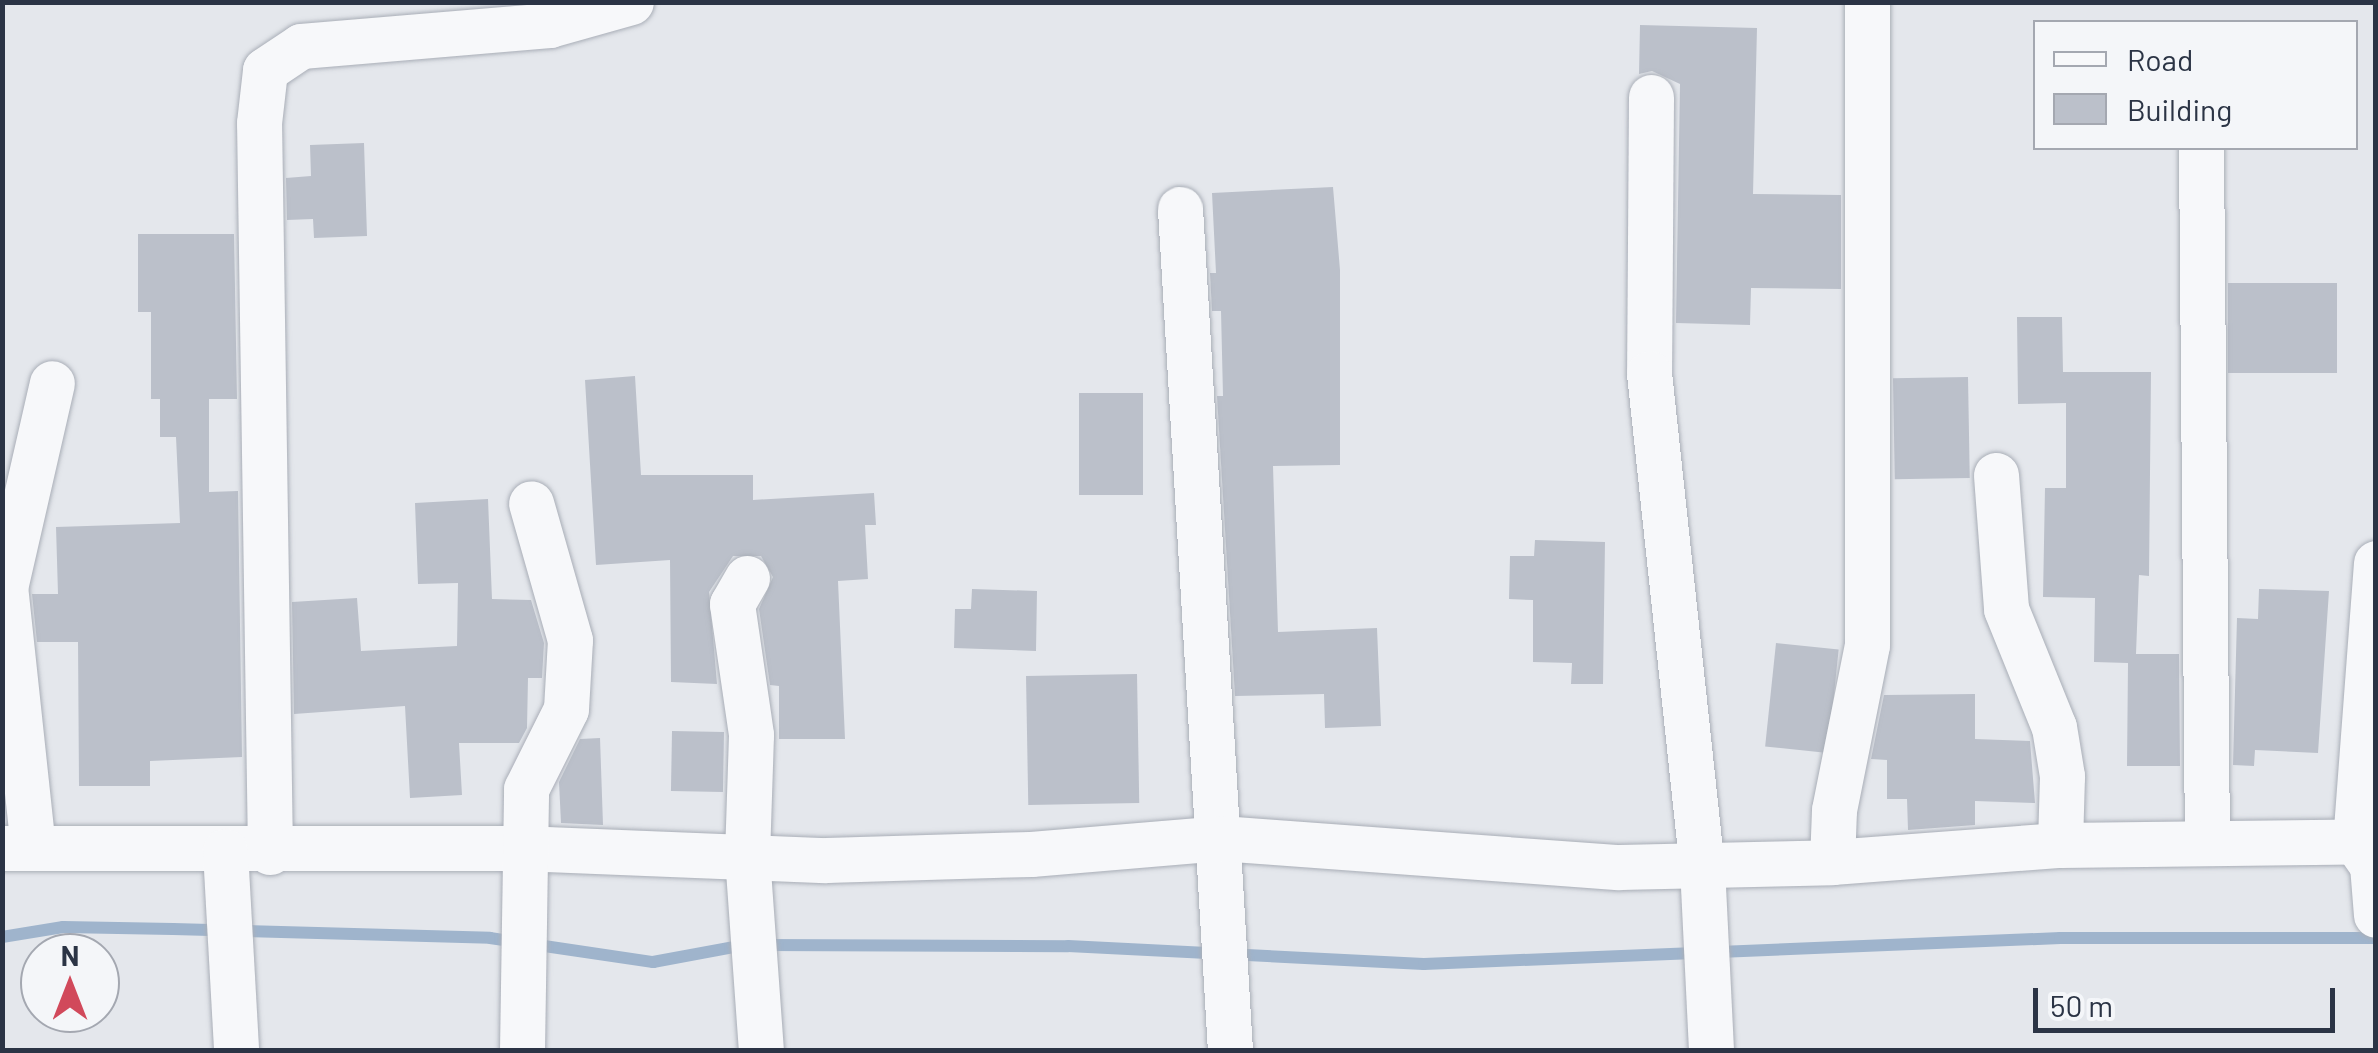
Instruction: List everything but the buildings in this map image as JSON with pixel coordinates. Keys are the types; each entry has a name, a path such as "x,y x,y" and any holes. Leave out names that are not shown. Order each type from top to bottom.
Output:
{"street":[{"path":"270,852 260,123 265,70 300,46 549,25 632,2"},
{"path":"1832,862 1834,810 1867,645 1867,2"},
{"path":"1651,97 1649,373 1703,878 1710,1031"},
{"path":"2201,150 2207,843"},
{"path":"1180,209 1226,1029"},
{"path":"52,383 5,588 18,848 225,864 270,852 522,862 748,864 1218,852 1476,861 1703,878 1832,862 2060,845 2207,843 2368,849"},
{"path":"1996,475 2006,609 2054,727 2062,776 2060,845"},
{"path":"522,1036 526,788 566,709 570,640 531,503"},
{"path":"2376,563 2368,849 2376,915"},
{"path":"746,578 732,604 751,736 748,864 759,1034"},
{"path":"225,864 235,1035"}],"waterway":[{"path":"2,937 63,927 490,938 653,962 745,945 1068,946 1424,964 2060,938 2376,938"}]}
